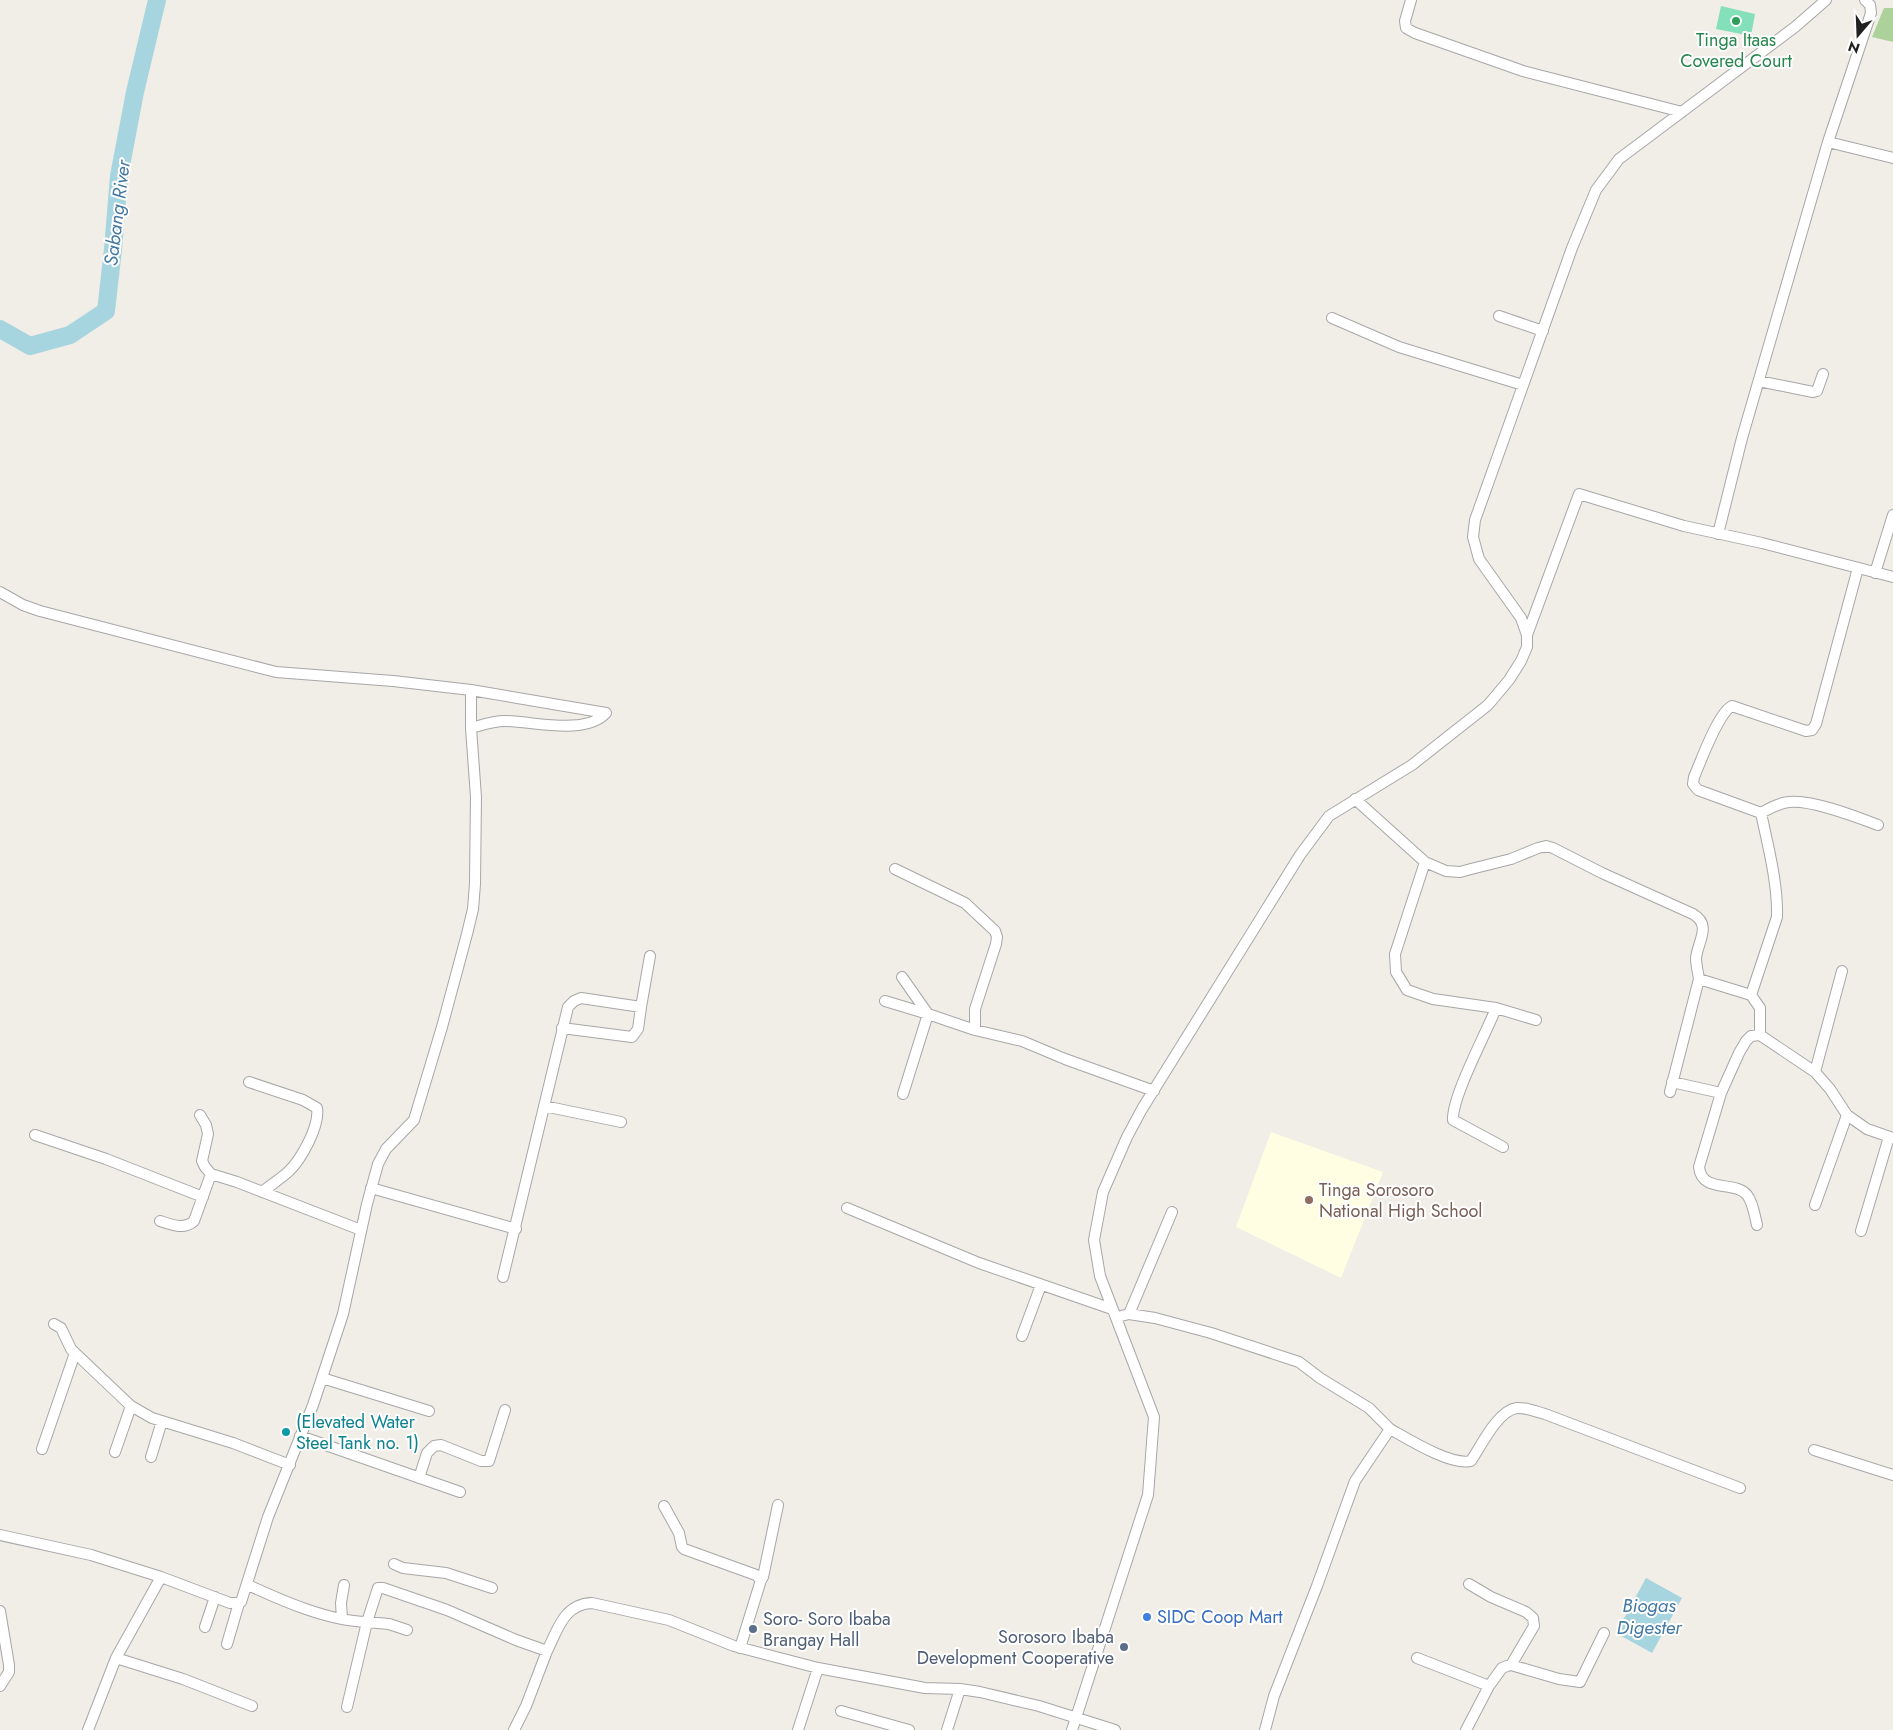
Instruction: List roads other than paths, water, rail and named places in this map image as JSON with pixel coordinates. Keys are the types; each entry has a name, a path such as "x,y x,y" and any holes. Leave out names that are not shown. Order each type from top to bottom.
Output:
{"street":[{"path":"1411,0 1405,21 1406,28 1415,33 1523,71 1682,112"},
{"path":"1527,635 1521,618 1479,559 1474,538 1476,520 1572,248 1596,190 1619,159 1795,27 1826,0"},
{"path":"1718,534 1759,381 1828,142 1871,13 1870,5 1865,0"},
{"path":"1828,142 1893,158"},
{"path":"1499,316 1543,331"},
{"path":"1332,318 1399,347 1524,385"},
{"path":"1759,381 1813,392 1817,391 1823,374"},
{"path":"1072,1730 1148,1495 1154,1417 1100,1276 1094,1240 1103,1192 1127,1136 1300,855 1329,816 1412,765 1488,705 1509,680 1521,661 1526,647 1527,635 1578,494 1684,526 1893,577"},
{"path":"1875,573 1893,515"},
{"path":"1858,568 1816,724 1812,730 1806,731 1732,706 1726,709 1720,718 1694,777 1693,784 1698,790 1761,813 1778,804 1791,801 1839,811 1878,826"},
{"path":"0,592 23,605 40,611 276,672 393,681 471,690 606,713 595,722 582,724 561,726 496,722 471,728"},
{"path":"227,1644 239,1603 248,1585 268,1517 290,1465 322,1378 342,1314 378,1164 386,1149 414,1120 474,909 476,797 471,728 471,690"},
{"path":"1355,799 1425,862 1446,871 1460,872 1511,859 1546,846 1700,918 1704,928 1696,959 1699,979 1671,1087 1721,1093"},
{"path":"1751,995 1777,917 1769,852 1761,813"},
{"path":"1425,862 1395,954 1396,972 1400,981 1407,990 1433,999 1496,1008 1536,1020"},
{"path":"895,869 965,903 995,931 997,937 996,944 976,1009 975,1030"},
{"path":"562,1028 632,1037 638,1029 650,956"},
{"path":"1815,1072 1842,971"},
{"path":"902,977 928,1014"},
{"path":"1699,979 1751,995 1760,1008 1760,1035"},
{"path":"503,1277 568,1007 574,1001 581,998 641,1007"},
{"path":"885,1001 975,1030 1022,1041 1065,1059 1154,1091"},
{"path":"1496,1008 1464,1081 1453,1114 1453,1120 1504,1147"},
{"path":"903,1094 928,1014"},
{"path":"1757,1225 1747,1195 1741,1191 1706,1181 1700,1174 1699,1167 1721,1093 1746,1041 1751,1036 1760,1035 1815,1072 1830,1089 1848,1115 1867,1129 1891,1137 1861,1231"},
{"path":"249,1082 308,1102 317,1108 318,1114 317,1123 307,1144 289,1171 262,1192"},
{"path":"544,1106 621,1122"},
{"path":"200,1115 206,1125 208,1134 202,1161 204,1167 211,1174 362,1230"},
{"path":"1815,1205 1848,1115"},
{"path":"36,1135 106,1159 203,1197"},
{"path":"160,1221 182,1227 190,1225 194,1221 211,1174"},
{"path":"371,1188 516,1229"},
{"path":"847,1208 978,1263 1114,1313 1155,1318 1211,1333 1299,1362 1320,1378 1369,1408 1390,1429 1422,1446 1463,1463 1471,1461 1502,1415 1517,1408 1545,1414 1740,1488"},
{"path":"1129,1314 1172,1212"},
{"path":"1022,1336 1041,1285"},
{"path":"54,1324 61,1328 69,1346 75,1353 131,1406 142,1413 233,1443 290,1465"},
{"path":"42,1449 75,1353"},
{"path":"322,1378 429,1412"},
{"path":"114,1452 131,1406"},
{"path":"419,1478 427,1453 434,1446 441,1445 481,1461 489,1462 505,1410"},
{"path":"151,1457 162,1421"},
{"path":"1265,1730 1274,1696 1355,1481 1390,1429"},
{"path":"300,1436 460,1492"},
{"path":"1814,1450 1893,1475"},
{"path":"740,1648 763,1577 778,1505"},
{"path":"664,1506 679,1533 684,1549 756,1574 761,1580"},
{"path":"0,1535 91,1555 161,1577 230,1603 239,1603"},
{"path":"394,1564 403,1568 446,1573 492,1588"},
{"path":"88,1730 116,1658 161,1577"},
{"path":"1469,1584 1491,1597 1526,1612 1532,1618 1534,1626 1511,1665"},
{"path":"248,1585 280,1599 349,1621 390,1624 407,1630"},
{"path":"342,1619 341,1603 344,1585"},
{"path":"347,1707 367,1622 378,1588 383,1588 447,1610 546,1651"},
{"path":"206,1627 215,1597"},
{"path":"514,1730 526,1706 546,1651 563,1618 571,1608 584,1603 592,1603 669,1620 740,1648 818,1668 925,1688 960,1689 980,1692 1114,1730"},
{"path":"0,1611 9,1665 9,1672 0,1686"},
{"path":"1466,1730 1489,1686 1502,1668 1511,1665 1559,1679 1580,1682 1604,1633"},
{"path":"116,1658 183,1679 252,1706"},
{"path":"1417,1658 1489,1686"},
{"path":"798,1730 818,1668"},
{"path":"947,1730 960,1689"},
{"path":"841,1711 909,1730"}],"water":[{"name":"Biogas Digester","path":"1646,1578 1682,1598 1652,1653 1616,1633"}],"waterway":[{"name":"Sabang River","path":"0,329 30,346 70,335 106,311 119,176 135,92 157,0"}],"place":[{"name":"Tinga Itaas Covered Court","path":"1736,21"},
{"name":"Tinga Sorosoro National High School","path":"1309,1200"},
{"name":"(Elevated Water Steel Tank no. 1)","path":"286,1432"},
{"name":"SIDC Coop Mart","path":"1147,1617"},
{"name":"Soro- Soro Ibaba Brangay Hall","path":"753,1629"},
{"name":"Sorosoro Ibaba Development Cooperative","path":"1124,1647"}]}
